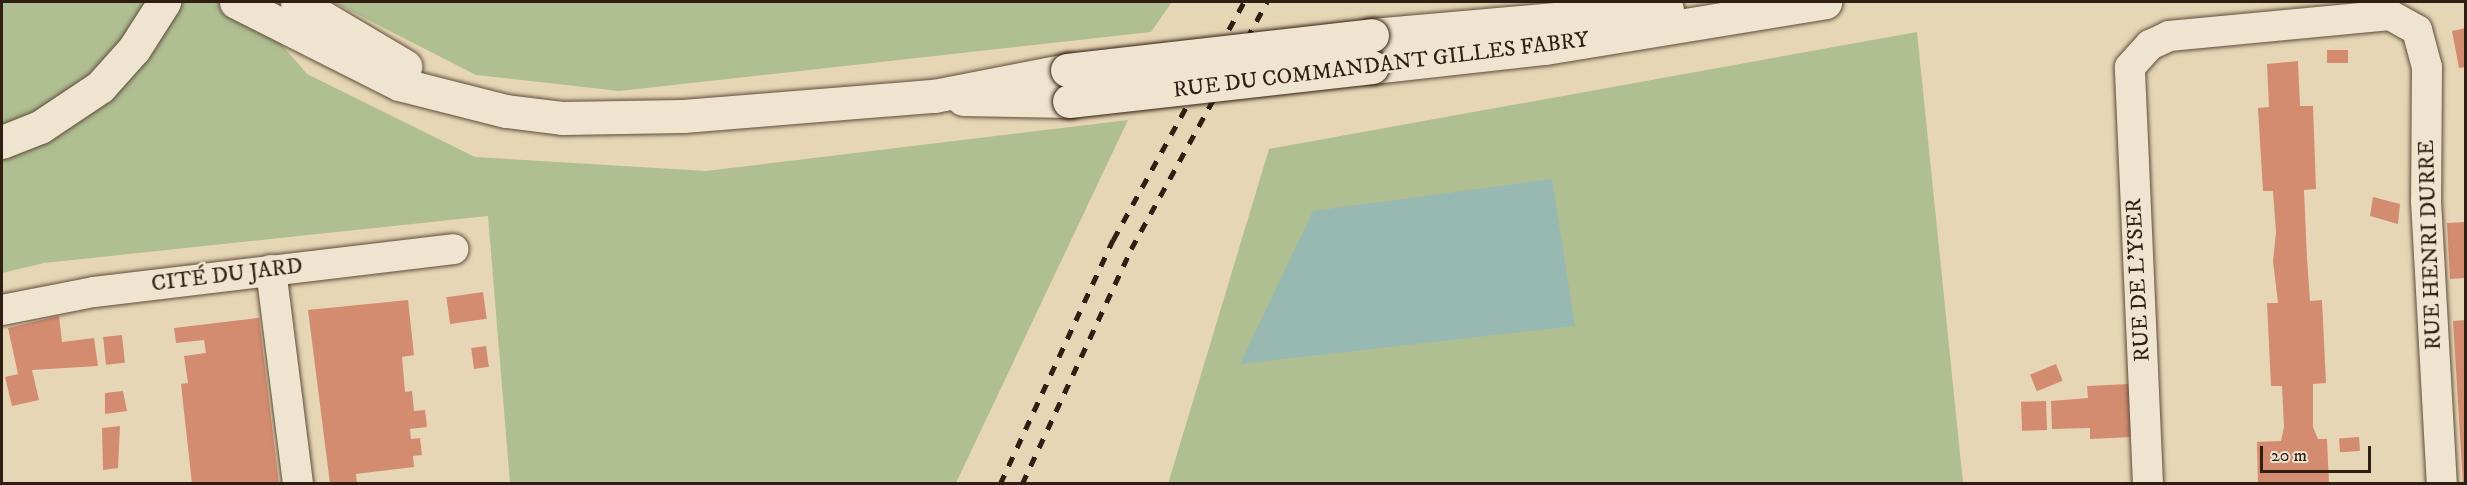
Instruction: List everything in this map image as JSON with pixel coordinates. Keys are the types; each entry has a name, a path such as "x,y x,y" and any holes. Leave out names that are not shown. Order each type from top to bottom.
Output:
{"street":[{"path":"2,142 40,127 100,87 134,49 164,2"},
{"name":"RUE DU COMMANDANT GILLES FABRY","path":"236,2 399,84 464,101 533,115 650,118 1068,86 1372,67 1545,48 1825,2"},
{"name":"RUE DU COMMANDANT GILLES FABRY","path":"297,2 464,101"},
{"name":"RUE DU COMMANDANT GILLES FABRY","path":"1068,86 1372,35 1539,17 1803,2"},
{"name":"RUE HENRI DURRE","path":"2128,76 2135,58 2169,36 2400,17 2417,30 2427,67 2426,201 2442,483"},
{"name":"RUE DE L'YSER","path":"2128,76 2148,483"},
{"name":"CITÉ DU JARD","path":"2,310 94,292 453,249"},
{"path":"271,270 298,483"}],"green space":[{"path":"2,2 245,2 307,74 475,157 706,171 1128,120 956,483 510,483 488,216 44,263 2,273"},
{"path":"333,2 1172,2 1151,32 619,91 476,75"},
{"path":"1917,32 1963,483 1168,484 1269,149"}],"water":[{"path":"1552,179 1575,326 1240,364 1313,211"}],"building":[{"path":"2466,28 2466,67 2459,68 2452,31"},
{"path":"2327,50 2348,50 2348,63 2327,63"},
{"path":"2298,61 2300,106 2313,106 2316,189 2304,190 2307,258 2310,301 2322,300 2326,383 2313,384 2313,427 2318,439 2327,439 2329,484 2258,484 2257,442 2281,441 2284,427 2282,386 2271,386 2267,303 2278,303 2273,261 2276,232 2273,191 2263,191 2258,108 2269,107 2267,64"},
{"path":"2373,197 2400,204 2398,224 2370,216"},
{"path":"2466,222 2466,278 2450,279 2447,223"},
{"path":"483,292 487,319 450,324 446,297"},
{"path":"408,300 414,355 402,357 405,392 412,391 414,411 425,410 427,427 410,429 411,439 420,438 422,455 413,456 414,467 356,474 357,484 330,484 308,310"},
{"path":"59,316 62,342 94,338 98,366 32,370 39,400 12,406 5,377 18,374 8,328"},
{"path":"259,318 279,484 192,484 181,384 188,383 184,356 206,353 204,340 176,343 174,328"},
{"path":"2466,320 2466,484 2463,484 2453,321"},
{"path":"122,335 125,363 106,365 103,337"},
{"path":"486,346 489,367 474,369 471,348"},
{"path":"2056,364 2063,381 2037,391 2030,374"},
{"path":"2130,384 2132,437 2090,439 2090,428 2052,429 2051,401 2088,398 2087,386"},
{"path":"123,391 127,411 105,414 105,393"},
{"path":"2046,401 2047,430 2022,431 2021,402"},
{"path":"120,426 118,468 103,470 102,428"},
{"path":"2359,437 2360,451 2340,452 2339,438"}],"railway":[{"path":"1000,484 1113,240 1244,2"},
{"path":"1022,484 1131,249 1267,2"}]}
